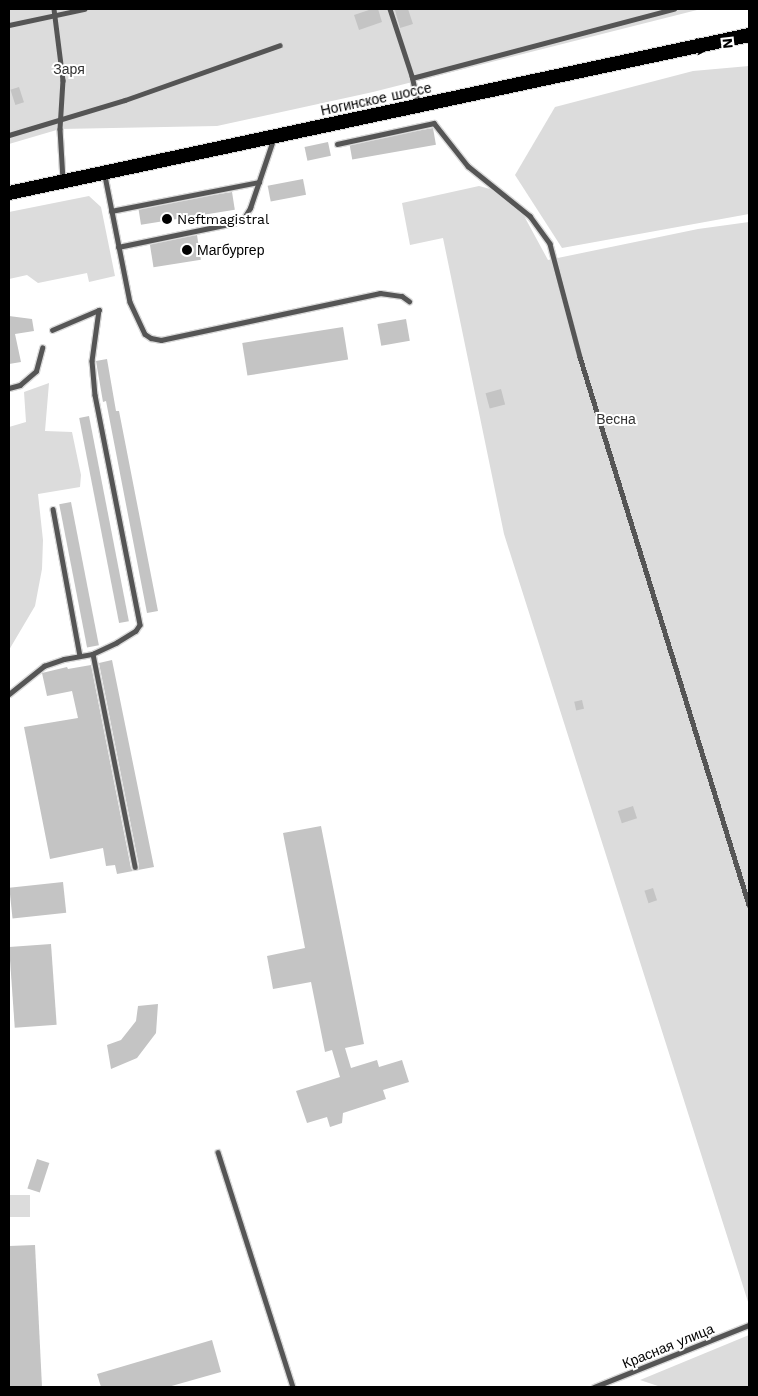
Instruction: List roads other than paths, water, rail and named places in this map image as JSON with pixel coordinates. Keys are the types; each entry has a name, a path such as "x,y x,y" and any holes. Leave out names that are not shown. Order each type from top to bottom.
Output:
{"highway":[{"name":"Ногинское шоссе","path":"9,193 749,35"}],"lane":[{"path":"54,9 63,80 61,119 63,182"},
{"path":"9,25 84,9"},
{"path":"390,9 412,78 418,106"},
{"path":"412,78 674,9"},
{"path":"9,135 125,100 280,45"},
{"path":"337,144 434,123 468,166 530,216 550,244 580,357 749,905"},
{"path":"118,247 239,221 248,214 274,137"},
{"path":"104,173 130,302 137,321 145,334 151,338 161,340 380,294 402,296 409,301"},
{"path":"111,211 259,182"},
{"path":"9,694 44,666 93,654 117,643 136,631 140,625 95,395 92,361 99,310 52,330"},
{"path":"9,388 20,385 36,371 42,348"},
{"path":"53,509 80,656"},
{"path":"93,654 135,867"},
{"path":"218,1152 293,1387"},
{"name":"Красная улица","path":"594,1387 749,1325"}],"place":[{"name":"Neftmagistral","path":"167,219"},
{"name":"Магбургер","path":"187,250"}],"park label":[{"name":"Заря","path":"69,69"},
{"name":"Весна","path":"616,419"}]}
